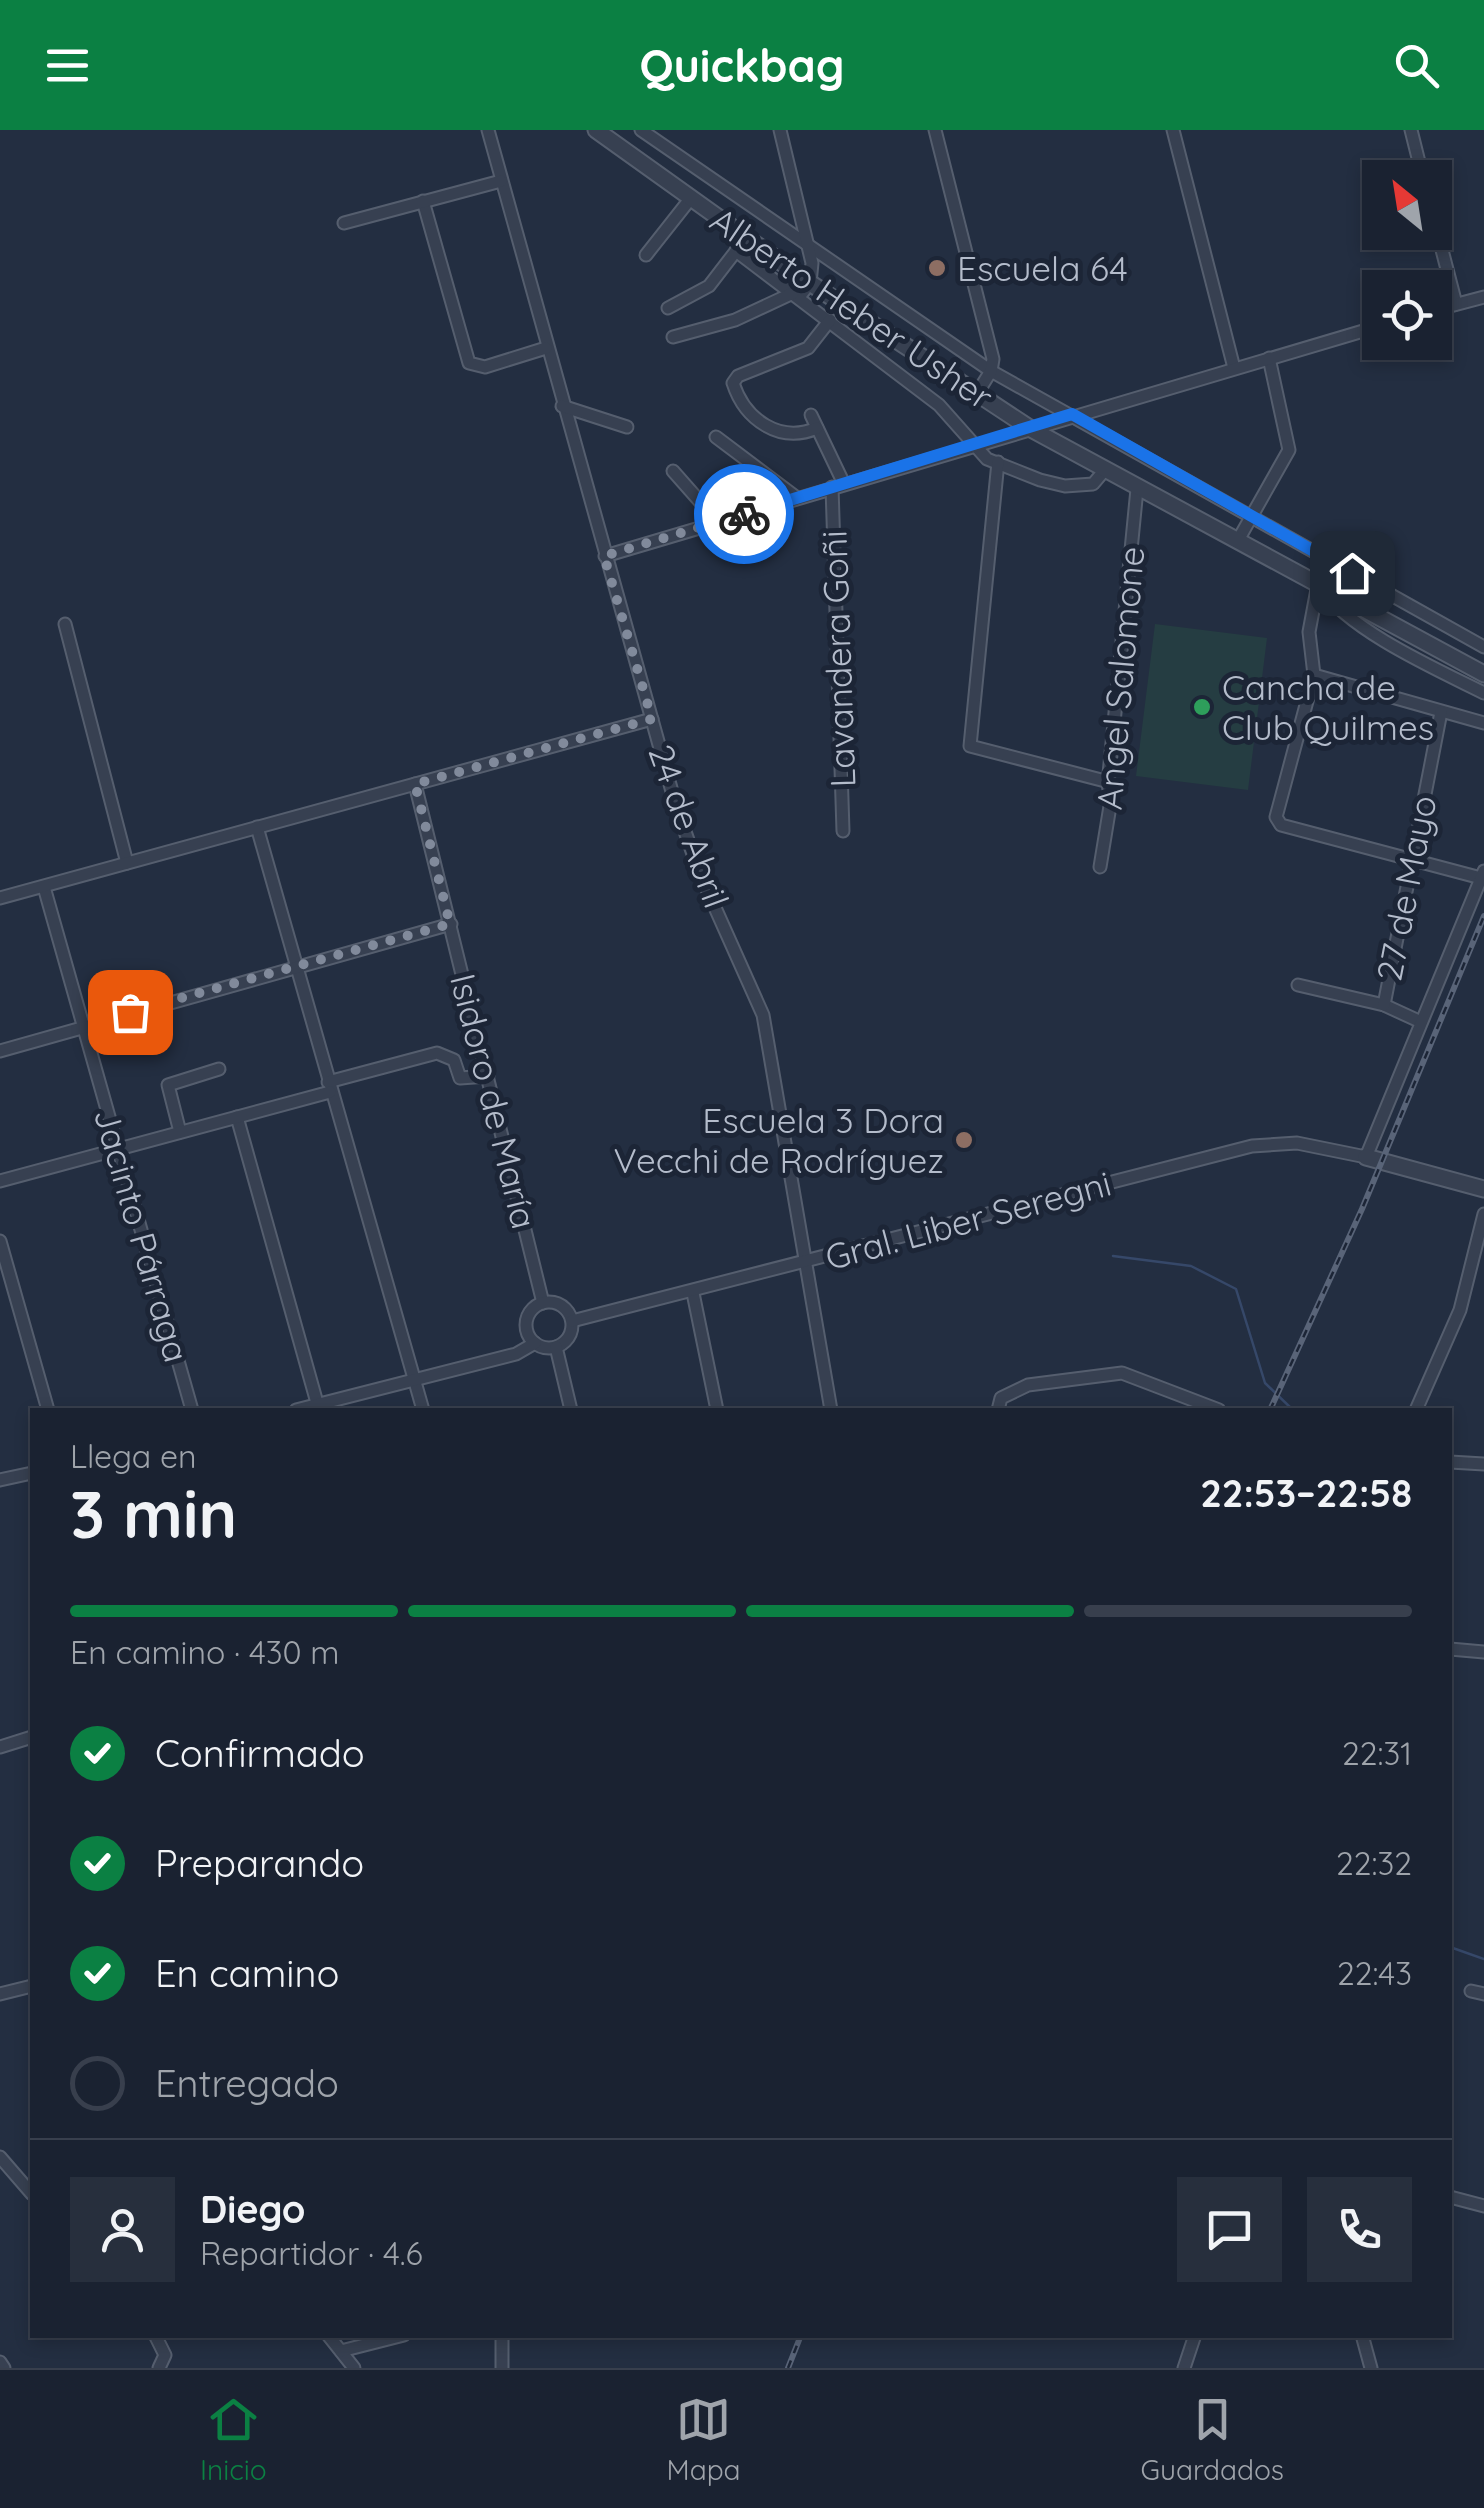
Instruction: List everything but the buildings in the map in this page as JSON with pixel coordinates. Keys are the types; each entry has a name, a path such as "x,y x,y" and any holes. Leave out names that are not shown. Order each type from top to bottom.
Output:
{"street":[{"name":"24 de Abril","path":"488,130 604,556 700,874 763,1015 830,1408"},
{"name":"Alberto Heber Usher","path":"596,130 741,234 801,291 1104,471 1484,674"},
{"path":"626,151 640,130"},
{"name":"Alberto Heber Usher","path":"640,130 991,370 1484,647"},
{"path":"780,130 810,248 801,291"},
{"path":"935,130 992,358 991,370 976,395"},
{"path":"1173,130 1234,368"},
{"path":"1411,130 1419,160"},
{"path":"344,223 501,181"},
{"path":"711,212 727,190"},
{"path":"646,255 691,198"},
{"path":"423,201 469,363 486,367 546,348"},
{"path":"668,308 710,286 736,251 741,234"},
{"path":"1442,250 1456,304"},
{"path":"736,251 801,291 830,320 940,406 972,446 998,462 1066,486 1093,484 1104,471"},
{"path":"672,337 764,309 801,291"},
{"path":"1452,305 1484,297"},
{"path":"817,428 796,435 772,430 751,413 733,383 738,376 808,348 830,320"},
{"path":"604,556 1072,414 1362,331"},
{"path":"1237,542 1282,466 1289,443 1269,358"},
{"path":"562,406 627,427"},
{"path":"811,415 838,486"},
{"path":"716,437 797,498"},
{"path":"998,462 970,746 1109,782"},
{"path":"673,471 718,522"},
{"name":"Lavandera Goñi","path":"838,486 843,832"},
{"name":"Angel Salomone","path":"1100,867 1111,800 1109,782 1137,489"},
{"path":"1318,584 1309,632 1314,675 1276,809 1281,825 1483,875 1366,1157 1484,1189"},
{"path":"1318,584 1338,608 1484,693"},
{"path":"65,624 127,863"},
{"path":"1314,675 1484,723"},
{"name":"27 de Mayo","path":"1384,1006 1441,712"},
{"path":"0,898 652,719"},
{"name":"Isidoro de María","path":"415,784 543,1303"},
{"path":"257,827 422,1408"},
{"name":"Jacinto Párraga","path":"44,887 191,1408"},
{"path":"0,1051 450,924"},
{"path":"1298,985 1384,1006 1421,1022"},
{"path":"0,1181 237,1117 437,1053 454,1060 460,1078 488,1076"},
{"path":"180,1132 168,1084 219,1069"},
{"path":"237,1117 318,1408 516,1354 535,1343 556,1347"},
{"name":"Gral. Liber Seregni","path":"572,1321 808,1264 1252,1146 1297,1143 1366,1157"},
{"path":"1417,1408 1460,1310 1484,1214"},
{"path":"0,1241 47,1408"},
{"path":"693,1293 717,1408"},
{"path":"535,1343 526,1321 543,1303 564,1307 572,1321 570,1334 556,1347"},
{"path":"556,1347 571,1408"},
{"path":"1000,1404 1028,1385 1122,1373 1214,1408"},
{"path":"1452,1462 1484,1464"},
{"path":"0,1480 30,1472"},
{"path":"1452,1649 1484,1652"},
{"path":"0,1746 30,1738"},
{"path":"0,1994 30,1986"},
{"path":"0,2157 30,2192"},
{"path":"1452,2198 1484,2206"},
{"path":"156,2338 165,2355 159,2368"},
{"path":"330,2338 354,2368"},
{"path":"341,2351 392,2338"},
{"path":"502,2338 502,2368"},
{"path":"1184,2368 1194,2338"},
{"path":"1363,2338 1370,2368"}],"green space":[{"name":"Cancha de Club Quilmes","path":"1155,624 1267,638 1248,790 1136,776"}],"waterway":[{"path":"1113,1256 1191,1266 1236,1289 1265,1383 1291,1408"},
{"path":"1452,1948 1484,1959"}],"railway":[{"path":"1271,1408 1362,1209 1484,916"},
{"path":"788,2368 800,2338"}],"way so far":[{"path":"130,1012 450,924 415,784 652,719 604,556 744,514"}],"place":[{"name":"Escuela 64","path":"937,268"},
{"name":"Cancha de Club Quilmes","path":"1202,707"},
{"name":"Escuela 3 Dora Vecchi de Rodríguez","path":"964,1140"}],"route":[{"path":"744,514 1072,414 1352,573"}]}
